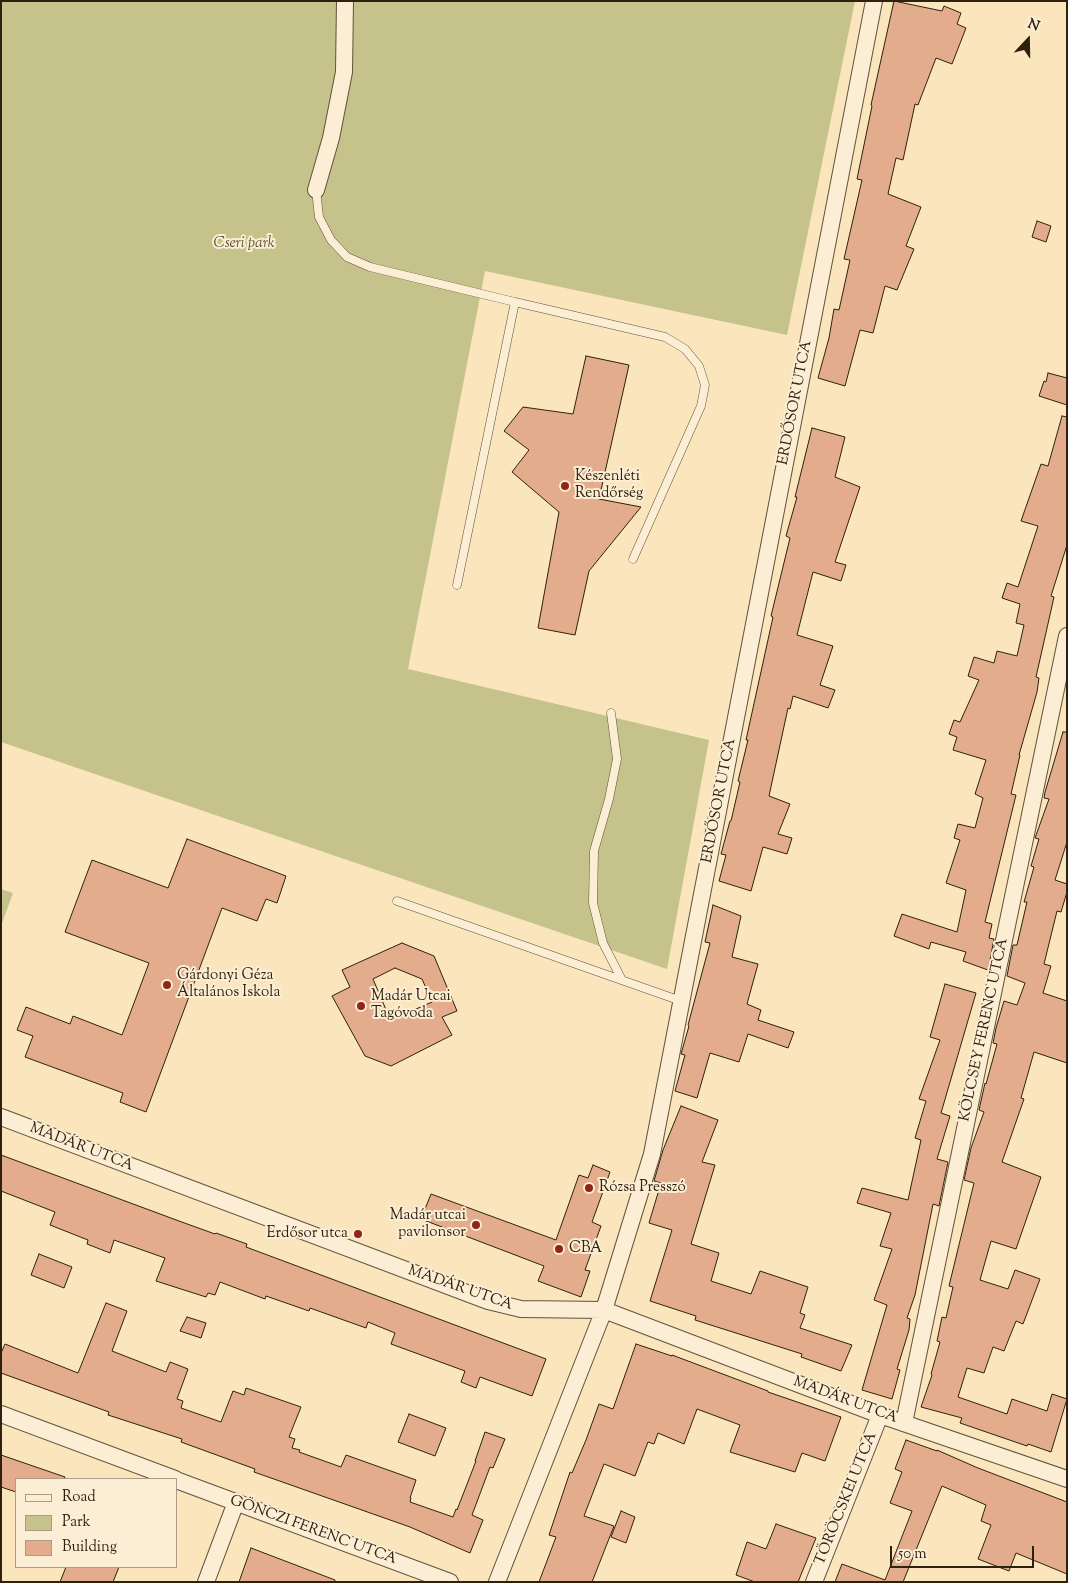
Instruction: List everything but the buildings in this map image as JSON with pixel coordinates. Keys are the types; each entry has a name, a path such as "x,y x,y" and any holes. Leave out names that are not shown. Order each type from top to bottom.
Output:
{"street":[{"path":"316,190 331,138 344,72 345,1"},
{"name":"ERDŐSOR UTCA","path":"497,1582 604,1310 652,1154 874,1"},
{"name":"KÖLCSEY FERENC UTCA","path":"904,1424 1067,636"},
{"name":"MADÁR UTCA","path":"1,1117 488,1301 522,1309 604,1310 904,1424 1067,1479"},
{"name":"GÖNCZI FERENC UTCA","path":"1,1414 171,1478"},
{"name":"TÖRÖCSKEI UTCA","path":"814,1582 880,1415"},
{"name":"GÖNCZI FERENC UTCA","path":"178,1481 450,1582"},
{"path":"206,1582 236,1502"}],"lane":[{"path":"316,190 319,217 331,240 348,257 370,268 665,337 685,349 700,366 704,385 701,406 633,559"},
{"path":"457,585 515,302"},
{"path":"611,713 617,760 609,799 594,851 592,903 603,942 622,980"},
{"path":"397,901 681,1001"}],"green space":[{"name":"Cseri park","path":"1,1 855,1 787,335 485,271 408,669 709,740 667,969 1,742"},
{"path":"1,889 13,893 1,926"}],"place":[{"name":"Készenléti Rendőrség","path":"565,486"},
{"name":"Gárdonyi Géza Általános Iskola","path":"167,985"},
{"name":"Madár Utcai Tagóvoda","path":"361,1006"},
{"name":"Rózsa Presszó","path":"589,1188"},
{"name":"Madár utcai pavilonsor","path":"476,1225"},
{"name":"Erdősor utca","path":"358,1234"},
{"name":"CBA","path":"559,1249"}]}
